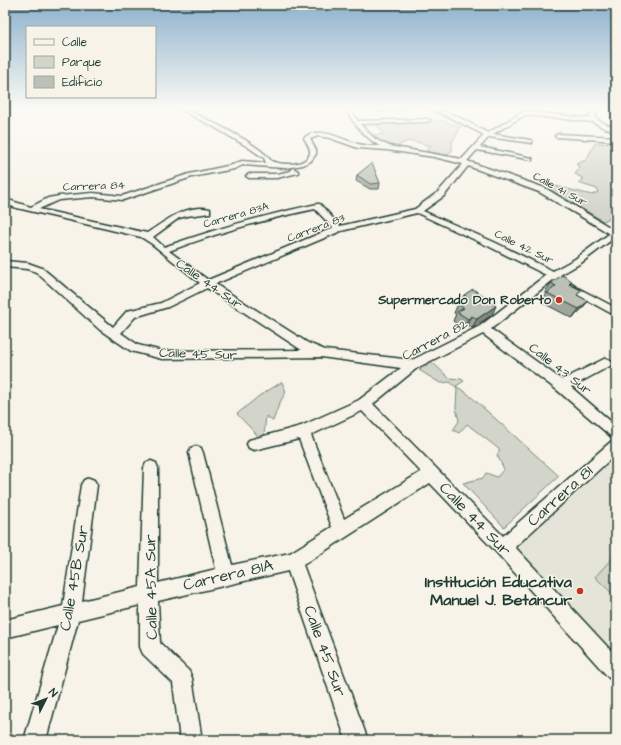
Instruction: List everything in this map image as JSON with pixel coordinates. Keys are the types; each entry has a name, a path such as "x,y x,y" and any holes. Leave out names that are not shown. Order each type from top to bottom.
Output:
{"street":[{"path":"245,143 266,157 269,162 278,165"},
{"name":"Carrera 84","path":"32,209 59,198 93,195 123,198 186,177 234,167 242,163 290,166 305,163 311,158 313,150 309,143"},
{"name":"Carrera 84","path":"347,143 357,146 387,148"},
{"name":"Calle 41 Sur","path":"378,143 387,148 434,154 465,162 542,190 616,234"},
{"name":"Carrera 83","path":"114,333 131,314 164,305 207,284 338,229 418,211 440,194 480,143"},
{"path":"475,148 530,160"},
{"path":"249,176 277,176 296,172 290,166"},
{"name":"Calle 44 Sur","path":"5,201 32,209 131,231 147,236 162,250 207,284 304,346 324,354 413,365"},
{"path":"147,236 169,223 176,212 185,206"},
{"name":"Carrera 83A","path":"162,250 216,231 317,206 338,229"},
{"path":"172,219 181,215 207,211"},
{"name":"Calle 42 Sur","path":"418,211 491,244 553,275 573,289 616,312"},
{"name":"Carrera 82","path":"254,444 303,432 364,404 413,365 484,329 553,275 578,261 616,234"},
{"name":"Calle 45 Sur","path":"5,264 28,266 39,270 104,328 114,333 135,348 162,355 324,354"},
{"name":"Calle 43 Sur","path":"484,329 561,386 616,434"},
{"path":"561,386 606,363"},
{"name":"Calle 44 Sur","path":"364,404 504,547 616,671"},
{"path":"303,432 341,531"},
{"name":"Carrera 81","path":"504,547 616,445"},
{"path":"196,453 226,575"},
{"name":"Calle 45A Sur","path":"151,468 149,594 150,647 182,678 191,740"},
{"name":"Carrera 81A","path":"5,629 226,575 293,562 432,474"},
{"name":"Calle 45B Sur","path":"35,740 72,613 89,485"},
{"name":"Calle 45 Sur","path":"293,562 357,740"}],"shaded area":[{"name":"Institución Educativa Manuel J. Betancur","path":"616,450 616,650 607,661 503,547"}],"green space":[{"path":"383,143 404,143 397,147"},
{"path":"420,143 452,143 452,151 446,155 426,151 431,146"},
{"path":"595,143 616,144 616,216 603,221 549,189 555,186 592,195 598,192 597,189 578,183 584,179 575,174 580,168 576,164 586,160"},
{"path":"433,363 449,378 461,379 464,381 456,386 468,394 559,476 504,527 463,483 483,478 486,473 497,477 504,469 497,455 500,450 467,424 459,433 453,430 459,421 456,408 457,388 450,382 440,383 419,370"},
{"path":"282,382 286,392 279,404 273,421 266,416 264,435 259,437 237,414 259,396"},
{"path":"616,554 616,597 595,577"}],"building":[{"path":"372,163 380,183 370,184 357,175"},
{"path":"562,275 572,281 569,284 581,290 577,295 588,301 579,309 547,293 556,286 551,283"},
{"path":"473,289 496,306 477,319 472,316 468,319 457,312 464,308 458,304 468,298 464,295"}],"place":[{"name":"Supermercado Don Roberto","path":"559,300"},
{"name":"Institución Educativa Manuel J. Betancur","path":"580,591"}]}
